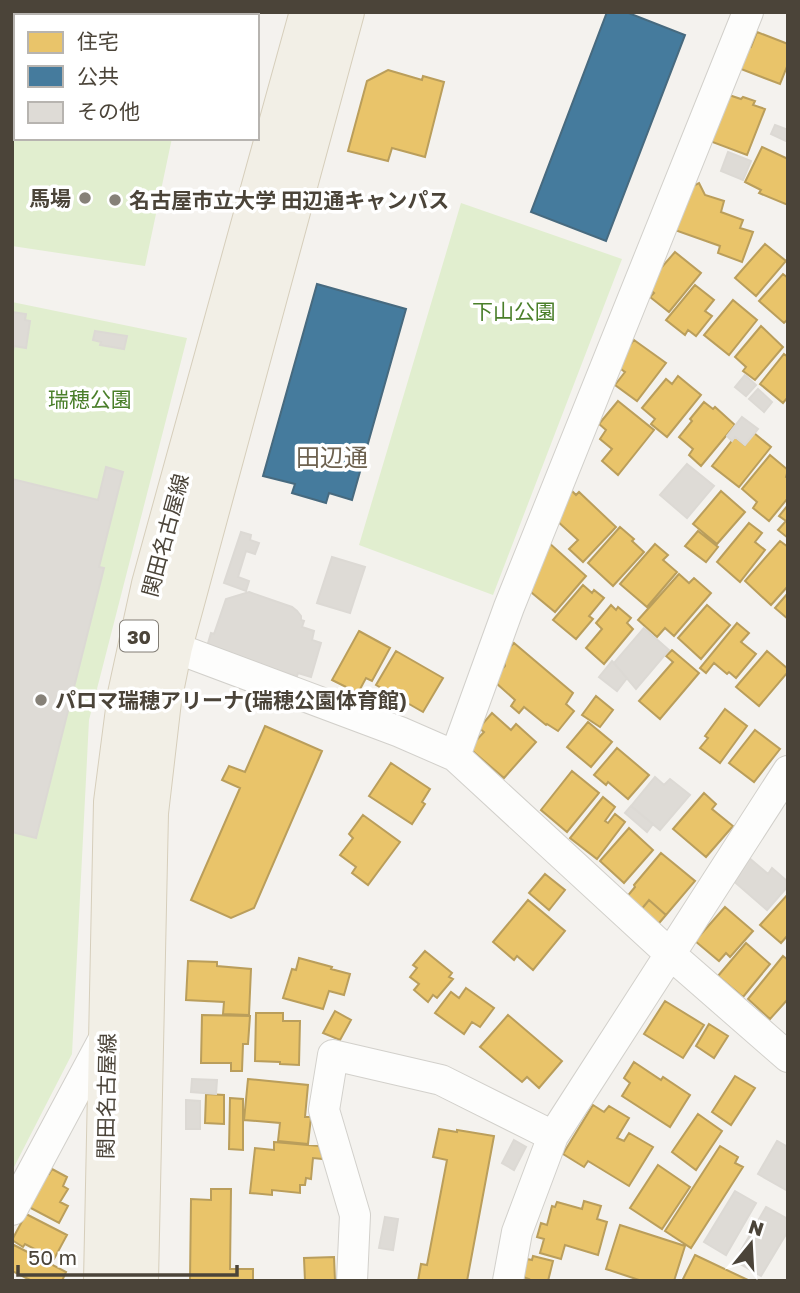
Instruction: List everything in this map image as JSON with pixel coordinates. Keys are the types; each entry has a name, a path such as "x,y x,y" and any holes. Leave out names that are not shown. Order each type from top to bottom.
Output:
{"main road":[{"name":"関田名古屋線","path":"103,1281 113,802 127,694 151,584 309,12"},
{"name":"関田名古屋線","path":"139,1281 149,813 163,701 173,647 345,12"}],"street":[{"path":"455,756 509,607 748,12"},
{"path":"173,647 400,732 455,756 670,954 788,1056"},
{"path":"508,1281 517,1233 553,1136 788,771"},
{"path":"12,1210 108,1033"},
{"path":"352,1281 355,1215 324,1110 333,1055 441,1080 553,1136"}],"green space":[{"name":"馬場","path":"12,12 207,12 14,14 14,140 172,140 145,266 12,246"},
{"name":"下山公園","path":"461,203 622,259 493,595 359,545"},
{"name":"瑞穂公園","path":"12,302 187,338 89,720 72,1054 12,1171"}],"building: 住宅":[{"path":"757,32 788,44 788,64 780,84 728,64 736,42 751,47"},
{"path":"388,70 422,80 423,76 444,82 425,157 392,148 388,161 348,151 367,81"},
{"path":"720,92 755,101 753,105 765,109 747,155 707,140"},
{"path":"762,147 788,159 788,205 759,193 761,190 745,182"},
{"path":"699,183 705,195 724,201 721,212 743,220 740,228 753,232 742,262 718,253 720,246 669,228 685,190"},
{"path":"765,244 786,261 756,296 735,278"},
{"path":"675,252 701,273 669,312 650,297 654,293 642,283 658,264 662,267"},
{"path":"783,274 788,278 788,319 784,323 759,301"},
{"path":"695,285 714,300 705,311 712,316 696,336 688,330 685,335 666,320"},
{"path":"733,300 757,320 729,355 704,335"},
{"path":"761,326 783,347 755,380 743,371 746,367 735,357"},
{"path":"634,340 666,363 637,401 615,385 625,372 618,367 621,357"},
{"path":"784,354 788,357 788,397 783,403 760,384"},
{"path":"678,376 701,395 667,437 651,424 655,419 642,408 666,379 672,384"},
{"path":"618,401 654,430 618,475 602,461 612,449 600,439 606,430 599,424"},
{"path":"704,402 713,409 715,407 735,425 701,466 689,455 693,449 679,437"},
{"path":"754,433 771,447 739,487 712,466 735,437 745,445"},
{"path":"770,455 788,470 788,498 769,521 753,508 757,502 742,489"},
{"path":"570,489 576,495 579,492 616,527 583,562 569,549 578,540 555,519"},
{"path":"721,491 745,512 717,544 693,524"},
{"path":"788,505 788,538 778,530 786,521 779,516"},
{"path":"749,523 762,533 755,542 765,550 740,582 717,562"},
{"path":"620,527 644,552 613,586 588,563"},
{"path":"698,531 718,547 706,562 685,546"},
{"path":"780,541 788,547 788,586 771,605 745,581"},
{"path":"548,542 586,576 555,612 526,588"},
{"path":"655,544 668,555 663,560 677,572 647,607 620,584"},
{"path":"679,574 689,583 694,578 711,593 674,636 665,628 657,637 638,620"},
{"path":"583,585 604,598 589,616 593,619 576,639 553,620"},
{"path":"788,593 788,619 775,608"},
{"path":"611,605 616,610 618,607 631,618 627,623 633,629 604,664 586,648 602,629 596,623"},
{"path":"707,605 730,625 701,659 678,638"},
{"path":"737,623 749,633 741,642 756,654 736,678 714,663 706,673 700,668"},
{"path":"359,631 390,648 372,681 366,678 358,693 332,680"},
{"path":"514,643 573,693 566,704 574,711 558,731 524,707 519,713 511,706 515,700 495,682 496,676 505,666 503,655"},
{"path":"672,650 699,673 660,719 639,701 673,662 666,656"},
{"path":"396,651 443,678 423,712 376,685"},
{"path":"767,651 788,669 788,672 759,706 736,687"},
{"path":"596,696 613,710 600,727 582,715"},
{"path":"725,709 747,726 720,763 700,748 708,738 705,736"},
{"path":"492,713 511,730 516,724 536,742 504,778 469,748 484,732 479,728"},
{"path":"588,722 612,742 591,767 567,747"},
{"path":"265,726 322,751 254,908 231,918 191,900 240,788 222,780 229,766 245,772"},
{"path":"755,730 780,749 754,782 729,763"},
{"path":"617,748 649,775 628,799 608,782 606,785 594,775"},
{"path":"391,763 430,789 422,802 425,804 412,824 369,796"},
{"path":"572,771 599,793 567,832 541,810"},
{"path":"704,793 716,804 712,809 733,826 706,857 673,829"},
{"path":"603,797 615,807 605,821 608,823 615,814 625,822 597,859 570,838"},
{"path":"363,815 400,842 368,885 352,873 356,867 340,855 353,838 349,834"},
{"path":"629,828 653,850 624,883 600,861"},
{"path":"661,853 695,881 666,915 649,900 640,911 625,899"},
{"path":"545,874 565,890 549,910 529,893"},
{"path":"788,894 788,935 781,943 760,925"},
{"path":"528,900 565,931 533,970 517,956 514,960 493,942"},
{"path":"649,900 666,915 654,929 637,915"},
{"path":"725,907 753,931 730,957 726,953 719,961 695,941"},
{"path":"746,943 770,964 743,997 718,976"},
{"path":"425,951 452,973 449,977 453,979 437,998 433,995 428,1002 414,990 419,984 410,977 417,968 413,965"},
{"path":"783,956 788,960 788,999 770,1019 748,999"},
{"path":"299,958 350,974 344,995 329,991 323,1009 283,998 292,969 296,970"},
{"path":"188,961 217,962 217,966 251,969 249,1015 223,1014 224,1002 186,1000"},
{"path":"466,988 494,1008 480,1027 472,1022 464,1034 435,1013 451,992 459,998"},
{"path":"665,1001 704,1025 683,1058 644,1034"},
{"path":"335,1011 351,1020 340,1040 323,1033"},
{"path":"256,1013 283,1013 283,1021 300,1021 299,1065 255,1061"},
{"path":"202,1015 250,1016 248,1044 243,1044 242,1071 231,1071 231,1063 201,1063"},
{"path":"508,1015 562,1061 539,1088 527,1077 522,1082 480,1047"},
{"path":"709,1024 728,1036 714,1058 696,1046"},
{"path":"634,1062 690,1095 670,1127 622,1096 630,1083 624,1078"},
{"path":"735,1076 755,1088 731,1125 712,1112"},
{"path":"248,1079 308,1085 305,1117 311,1117 308,1144 278,1141 280,1123 244,1120"},
{"path":"206,1094 224,1095 224,1124 205,1123"},
{"path":"230,1098 243,1099 243,1150 229,1149"},
{"path":"593,1105 604,1112 609,1106 629,1118 617,1138 624,1141 629,1133 653,1147 629,1186 588,1161 584,1167 563,1154"},
{"path":"698,1114 722,1131 696,1170 672,1152"},
{"path":"439,1129 494,1136 467,1281 418,1281 421,1264 427,1265 447,1160 433,1157"},
{"path":"274,1142 319,1146 323,1159 313,1158 311,1179 306,1178 305,1185 300,1185 300,1193 272,1190 272,1195 250,1193 255,1148 274,1150"},
{"path":"720,1146 738,1157 735,1163 743,1167 691,1248 665,1231"},
{"path":"658,1165 690,1187 662,1229 630,1208"},
{"path":"52,1169 67,1177 63,1186 68,1189 60,1202 68,1206 59,1223 27,1206 45,1172 49,1174"},
{"path":"211,1189 231,1189 230,1269 253,1269 253,1281 190,1281 191,1199 211,1200"},
{"path":"584,1201 601,1206 597,1219 607,1222 598,1255 565,1245 561,1259 540,1253 544,1239 537,1237 541,1223 547,1225 552,1206 555,1207 557,1202 582,1209"},
{"path":"26,1214 67,1235 54,1259 12,1240"},
{"path":"620,1225 685,1246 674,1281 642,1281 606,1269"},
{"path":"14,1245 66,1272 62,1281 32,1281 12,1271"},
{"path":"695,1255 750,1281 682,1281"},
{"path":"533,1256 553,1261 548,1281 528,1281 529,1279 523,1277 527,1259 532,1260"},
{"path":"334,1257 335,1281 305,1281 304,1258"}],"building: 公共":[{"path":"607,12 626,12 685,35 606,241 531,212"},
{"path":"317,284 406,309 352,500 329,493 326,503 292,493 295,484 263,476"}],"building: その他":[{"path":"775,125 788,130 788,142 771,134"},
{"path":"728,152 751,161 743,180 721,171"},
{"path":"12,312 26,314 25,320 30,321 26,348 14,346 13,351"},
{"path":"95,331 127,336 124,349 100,345 101,342 93,340"},
{"path":"745,375 756,385 746,396 735,387"},
{"path":"758,389 772,402 764,412 749,399"},
{"path":"742,417 758,429 745,445 735,437 732,441 727,436"},
{"path":"687,464 714,486 687,518 660,495"},
{"name":"パロマ瑞穂アリーナ(瑞穂公園体育館)","path":"106,467 123,472 99,567 104,568 36,838 12,832 12,479 98,500"},
{"path":"241,532 251,535 250,540 259,543 255,554 246,551 238,577 249,581 246,591 224,583"},
{"path":"332,557 365,567 350,613 317,603"},
{"path":"249,592 292,607 304,621 302,627 314,631 312,640 321,643 311,677 298,673 297,676 206,650 226,599"},
{"path":"644,628 669,650 636,689 614,663"},
{"path":"612,661 627,678 617,691 599,677"},
{"path":"655,777 664,785 670,779 690,795 660,830 631,806"},
{"path":"631,806 653,824 647,832 625,813"},
{"path":"748,857 768,874 772,868 788,882 788,886 767,910 730,878"},
{"path":"192,1079 217,1080 216,1094 191,1092"},
{"path":"186,1100 200,1101 200,1129 186,1129"},
{"path":"514,1140 526,1147 514,1170 502,1163"},
{"path":"777,1141 788,1147 788,1191 758,1174"},
{"path":"735,1191 756,1203 726,1255 704,1242"},
{"path":"766,1207 788,1219 788,1231 761,1276 735,1261"},
{"path":"385,1217 398,1219 393,1250 379,1248"}],"place":[{"name":"馬場","path":"85,198"},
{"name":"名古屋市立大学 田辺通キャンパス","path":"115,200"},
{"name":"パロマ瑞穂アリーナ(瑞穂公園体育館)","path":"41,700"}],"district":[{"name":"田辺通","path":"332,456"}]}
